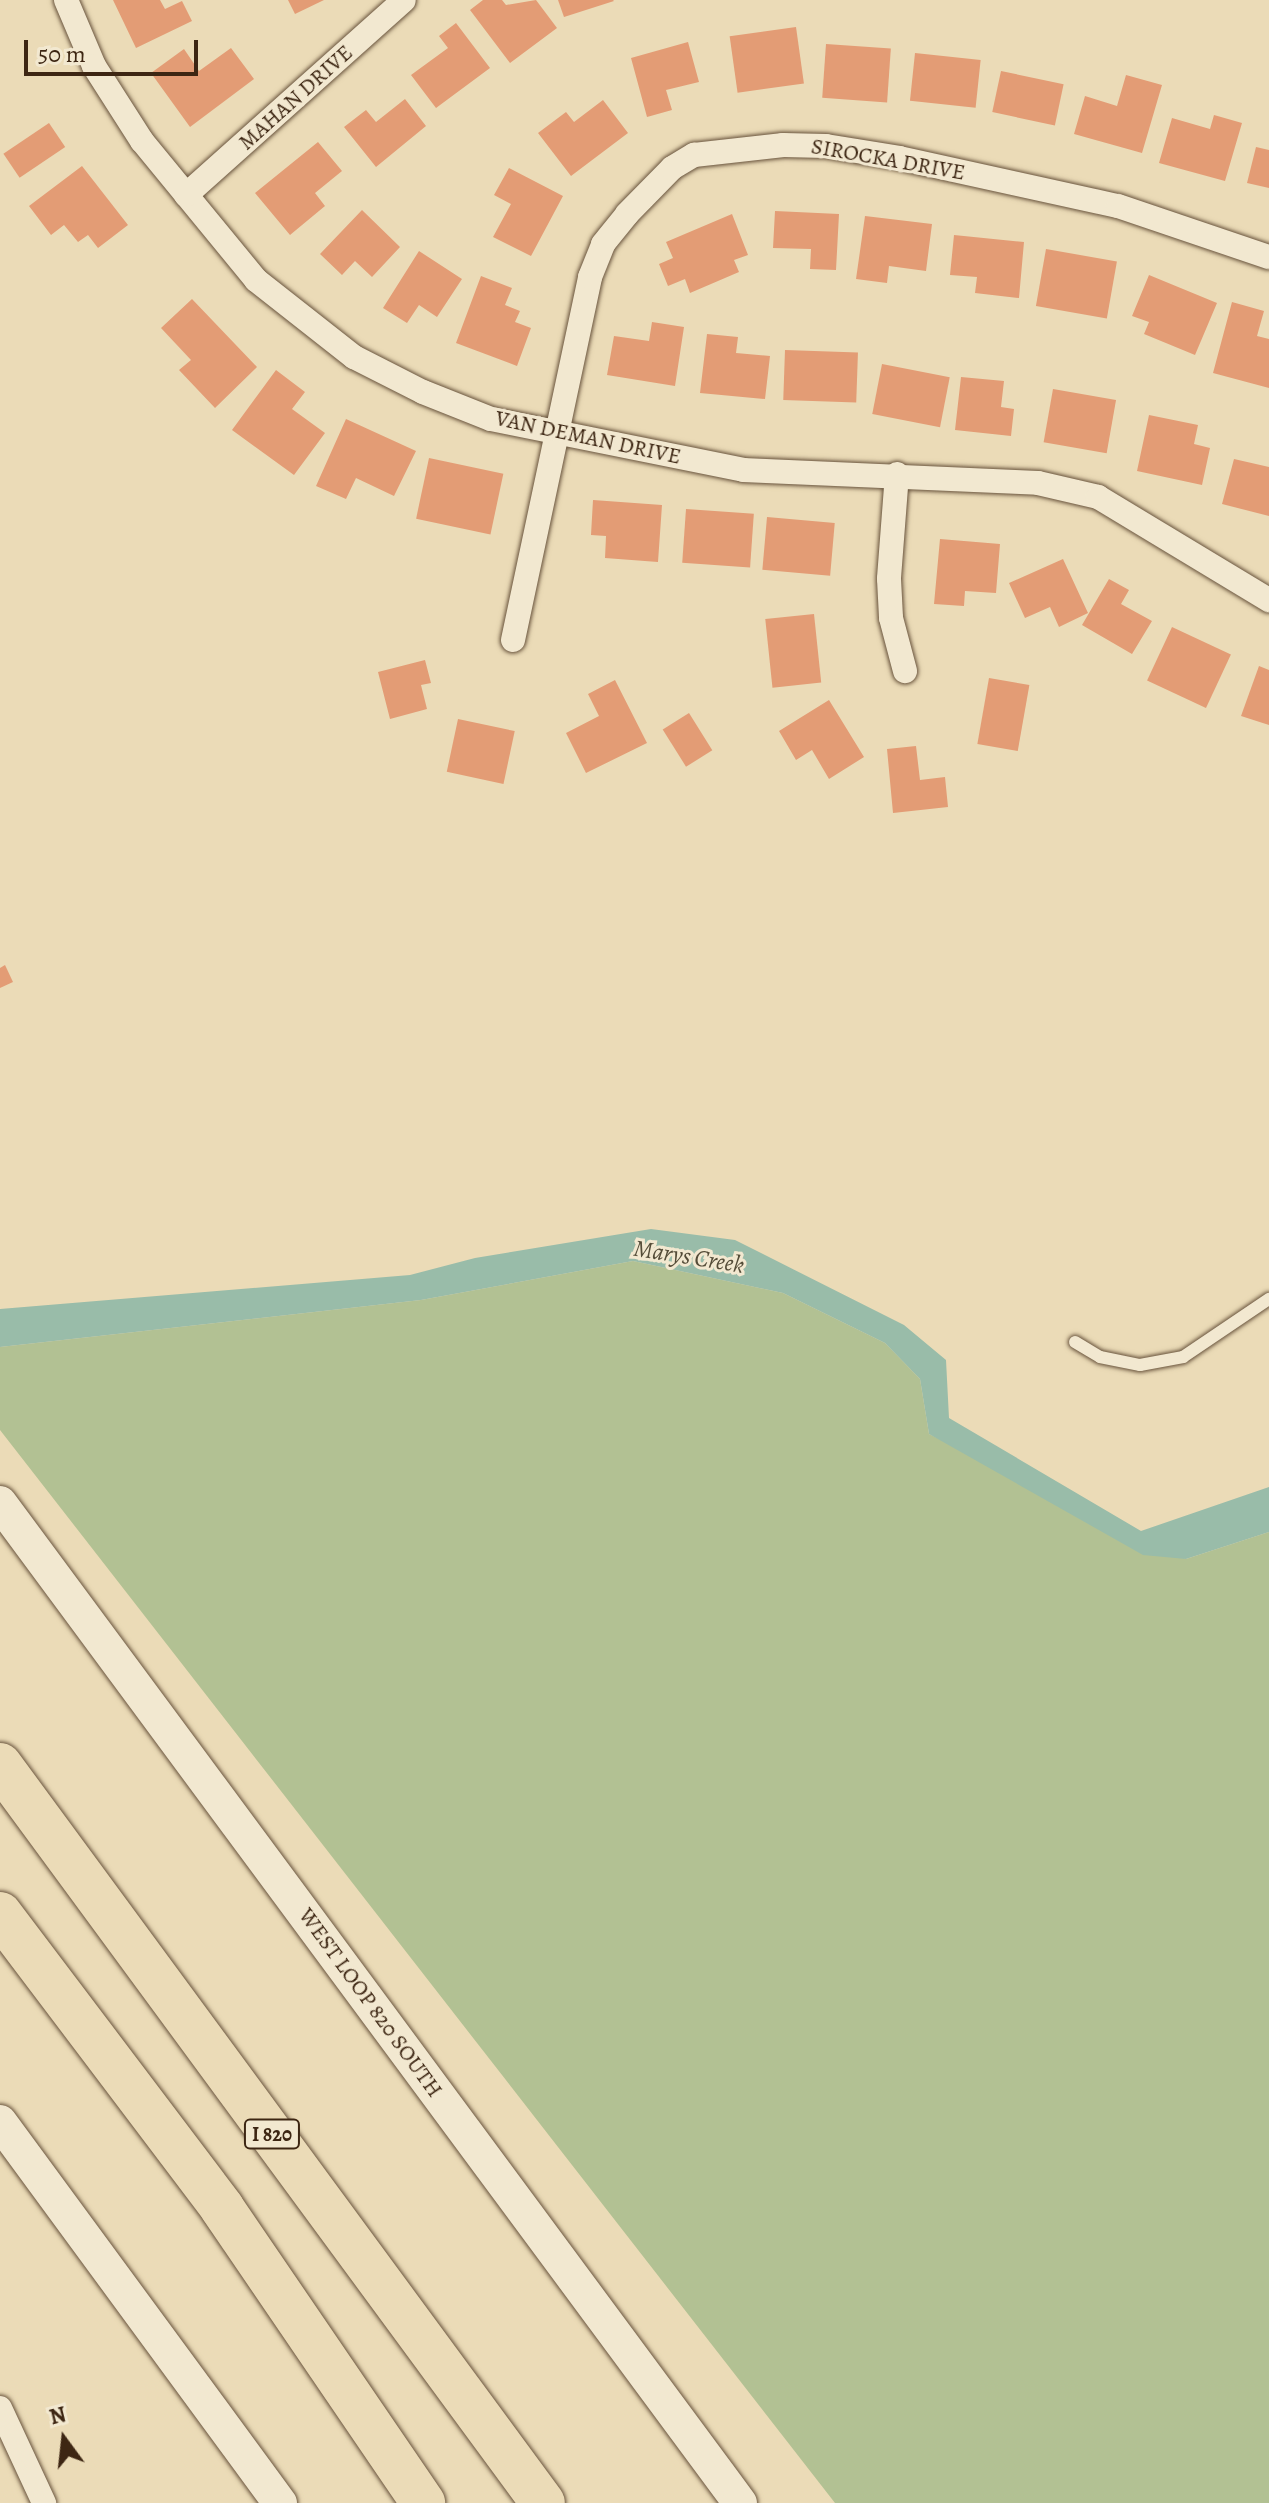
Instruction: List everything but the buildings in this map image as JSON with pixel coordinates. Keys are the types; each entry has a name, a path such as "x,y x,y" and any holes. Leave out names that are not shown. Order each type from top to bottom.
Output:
{"highway":[{"name":"I 820","path":"0,1765 543,2503"},
{"path":"0,1914 222,2208 423,2503"}],"main road":[{"name":"WEST LOOP 820 SOUTH","path":"4,1511 740,2503"},
{"path":"0,2122 280,2503"}],"street":[{"name":"VAN DEMAN DRIVE","path":"66,0 94,66 142,141 256,280 354,357 478,413 555,433 743,470 897,474 1038,483 1098,497 1269,600"},
{"name":"MAHAN DRIVE","path":"186,195 404,0"},
{"name":"SIROCKA DRIVE","path":"513,640 590,277 603,244 672,168 694,155 783,145 884,156 1118,206 1269,257"},
{"path":"897,474 890,605 905,671"},
{"path":"0,2408 44,2503"}],"lane":[{"path":"1075,1342 1100,1357 1140,1365 1183,1357 1269,1299"}],"shaded area":[{"path":"633,1261 783,1293 885,1343 920,1379 929,1434 1186,1559 1269,1532 1269,2503 835,2503 0,1430 0,1347 421,1300"}],"water":[{"name":"Marys Creek","path":"651,1229 735,1240 904,1325 946,1360 949,1418 1141,1531 1269,1487 1269,1532 1186,1559 1143,1555 929,1434 920,1379 885,1343 783,1293 633,1261 421,1300 0,1347 0,1309 410,1275 475,1258"}]}
